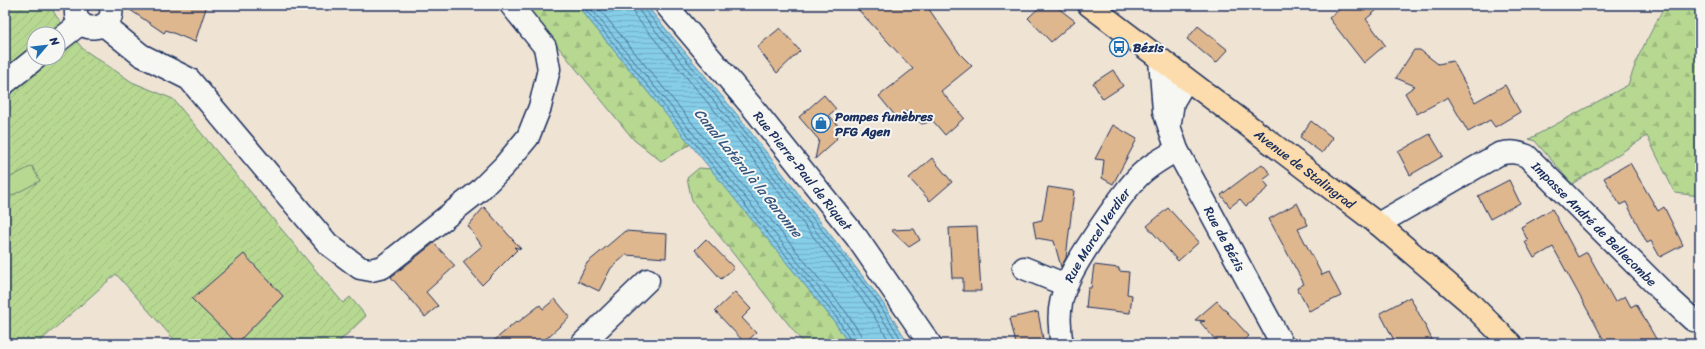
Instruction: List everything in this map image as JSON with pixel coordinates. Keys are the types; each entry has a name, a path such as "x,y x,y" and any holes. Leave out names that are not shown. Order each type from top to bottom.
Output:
{"main road":[{"name":"Avenue de Stalingrad","path":"1089,5 1378,224 1468,301 1511,344"}],"street":[{"path":"66,31 79,14 85,26 94,28 107,15 141,55 189,79 328,244 360,268 371,270 382,267 479,191 504,166 528,137 540,107 549,69 545,47 511,5"},
{"name":"Rue Pierre-Paul de Riquet","path":"666,5 753,108 857,238 930,344"},
{"name":"Rue de Bézis","path":"1160,59 1164,110 1174,142 1282,344"},
{"path":"5,83 26,66"},
{"path":"1174,142 1173,102 1186,80"},
{"name":"Rue Marcel Verdier","path":"1063,344 1061,340 1059,322 1060,303 1066,285 1073,271 1108,215 1137,177 1154,164 1174,142"},
{"name":"Impasse André de Bellecombe","path":"1378,224 1499,154 1509,151 1517,152 1528,156 1668,297 1693,320 1700,321"},
{"path":"1024,268 1066,285"},
{"path":"582,344 648,280"}],"green space":[{"path":"5,5 50,5 64,26 26,26 26,66 66,66 66,28 83,49 132,82 173,99 343,303 350,297 366,316 337,344 178,344 116,274 37,344 5,344"},
{"path":"524,5 577,5 691,144 661,161 634,140"},
{"path":"1665,5 1700,5 1700,196 1675,193 1647,136 1572,184 1535,141 1529,139 1628,85 1638,57"},
{"path":"32,166 40,181 5,199 5,180"},
{"path":"699,168 712,169 834,321 849,344 804,344 692,201 687,178"}],"water":[{"name":"Canal Latéral à la Garonne","path":"577,5 646,5 735,112 881,300 909,344 849,344 834,321"}],"building":[{"path":"123,5 207,5 195,42 166,30 164,33"},
{"path":"854,5 926,5 960,54 972,66 941,91 964,118 945,135 933,121 922,124 905,111 897,118 879,96 913,69"},
{"path":"1042,5 1054,5 1075,21 1051,42 1028,18"},
{"path":"1345,5 1383,5 1366,19 1385,45 1364,63 1329,18"},
{"path":"1198,26 1228,50 1216,63 1187,39"},
{"path":"780,28 800,51 777,73 757,47"},
{"path":"1414,50 1420,50 1438,64 1453,61 1475,102 1505,85 1520,112 1495,127 1490,120 1468,132 1448,97 1417,114 1405,93 1415,86 1396,78"},
{"path":"1113,70 1123,86 1103,99 1093,83"},
{"name":"Pompes funèbres PFG Agen","path":"824,95 836,109 829,115 842,130 837,133 836,140 815,159 819,140 799,117"},
{"path":"1311,121 1333,138 1322,153 1300,137"},
{"path":"1113,125 1137,139 1113,184 1102,178 1104,160 1095,159"},
{"path":"1430,134 1443,156 1410,175 1398,152"},
{"path":"932,158 952,182 930,201 909,178"},
{"path":"1630,163 1658,211 1664,207 1683,245 1660,257 1651,241 1647,243 1626,202 1620,205 1604,178"},
{"path":"1262,164 1271,174 1263,180 1269,187 1246,206 1240,199 1230,207 1221,195"},
{"path":"1509,180 1520,203 1490,219 1478,196"},
{"path":"1048,187 1074,191 1066,258 1061,267 1054,241 1036,238 1033,222 1042,220"},
{"path":"1297,203 1308,225 1298,229 1322,275 1329,272 1341,296 1309,311 1297,288 1304,284 1269,219"},
{"path":"484,207 521,249 514,247 517,250 482,285 463,262 482,246 468,226"},
{"path":"1168,208 1199,242 1178,261 1147,226"},
{"path":"1552,209 1578,257 1587,252 1615,302 1625,296 1631,307 1636,304 1659,344 1606,344 1553,247 1534,258 1525,242 1528,241 1521,227"},
{"path":"977,227 981,291 963,291 963,278 952,278 949,228"},
{"path":"914,229 920,240 909,247 891,230"},
{"path":"625,231 667,234 666,258 626,255 611,268 599,291 578,281 587,263"},
{"path":"706,239 734,268 721,279 695,250"},
{"path":"434,243 455,266 426,292 438,306 425,317 391,277"},
{"path":"244,254 283,296 237,343 192,299"},
{"path":"1094,265 1119,268 1119,271 1129,272 1127,294 1132,295 1130,313 1086,308 1088,288 1091,288"},
{"path":"735,292 751,309 742,318 756,333 745,343 715,311"},
{"path":"1410,297 1434,344 1396,344 1380,313"},
{"path":"555,299 570,317 540,344 490,344 516,322 517,323 540,305 543,309"},
{"path":"1217,301 1249,336 1240,344 1219,344 1200,322 1205,321 1195,320"},
{"path":"1038,312 1044,344 1016,344 1010,318"}],"place":[{"name":"Bézis","path":"1119,47"},
{"name":"Pompes funèbres PFG Agen","path":"821,123"}]}
